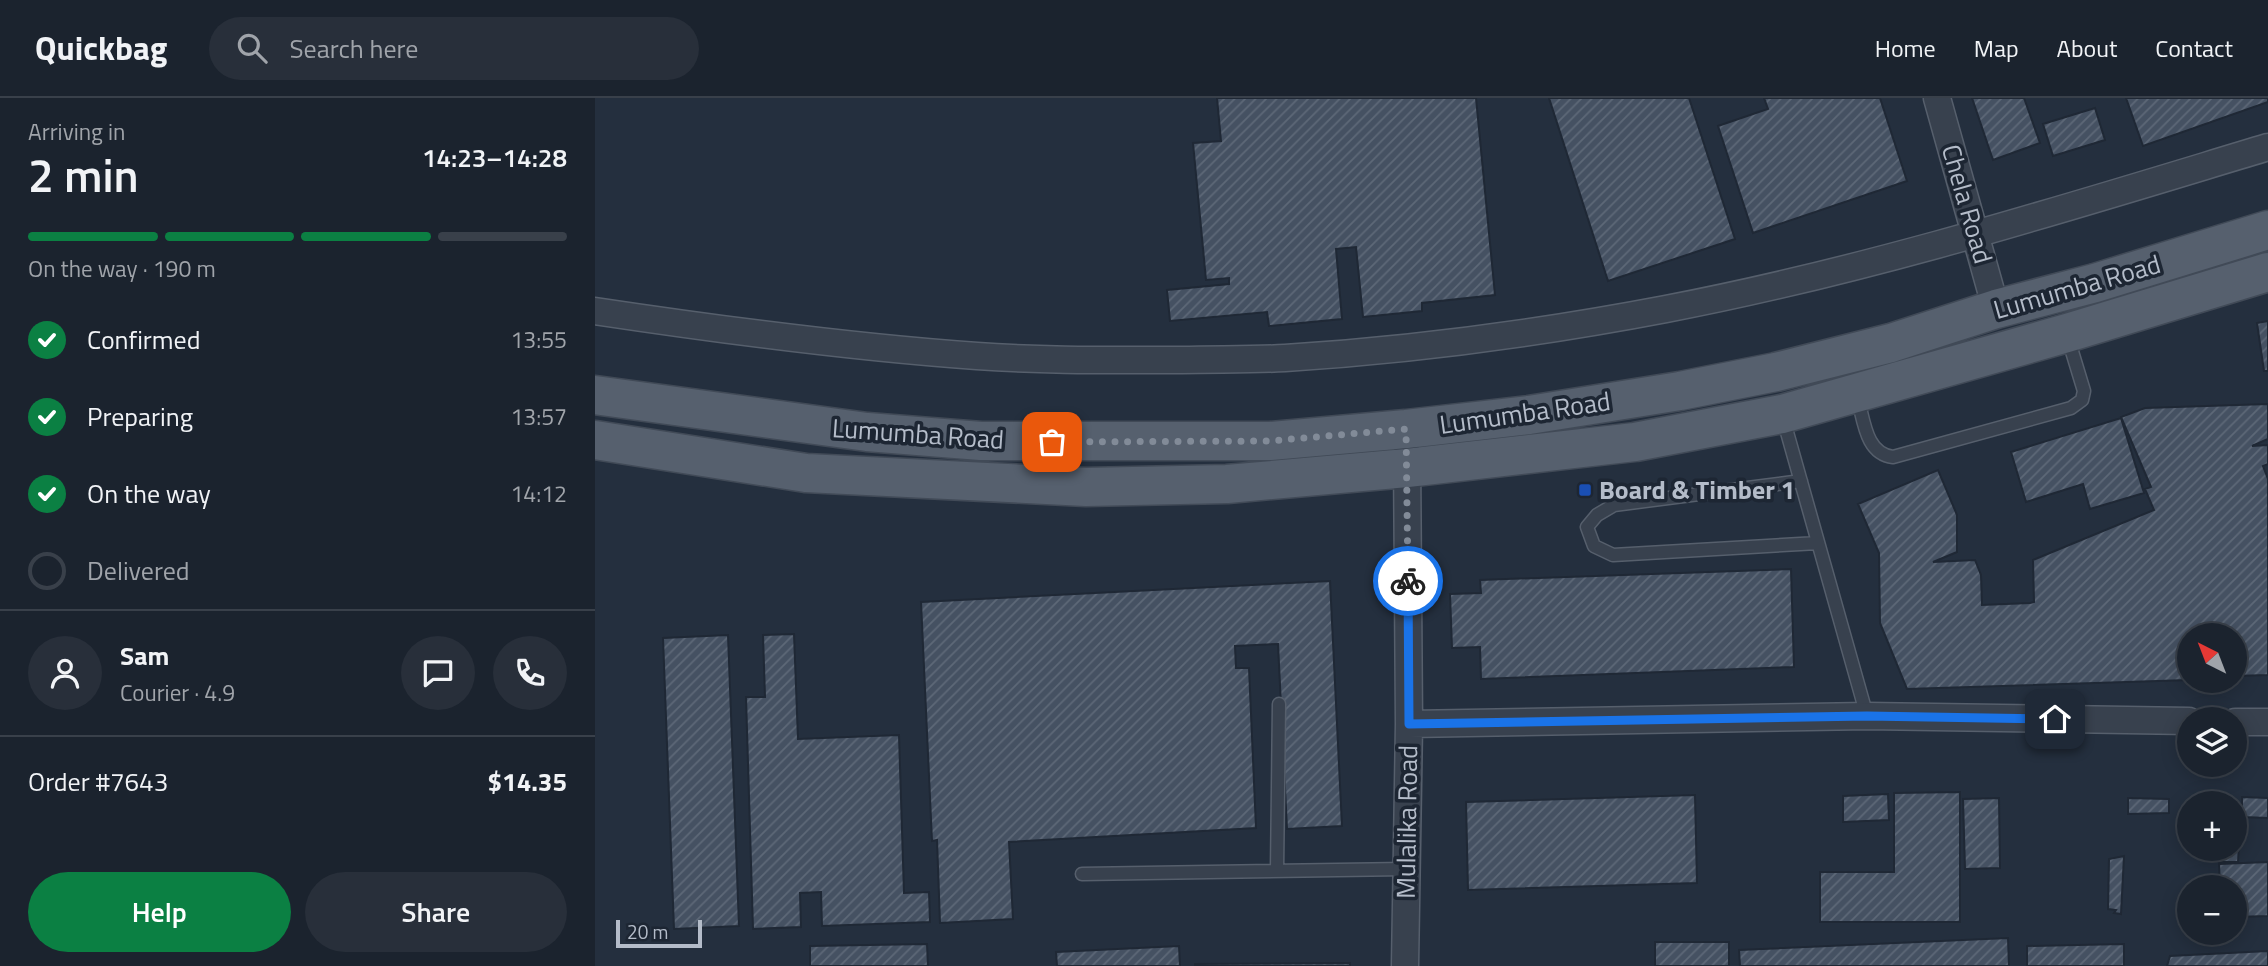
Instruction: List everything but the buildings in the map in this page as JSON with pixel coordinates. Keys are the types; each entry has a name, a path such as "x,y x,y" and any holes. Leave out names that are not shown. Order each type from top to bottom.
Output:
{"main road":[{"name":"Lumumba Road","path":"595,395 867,432 981,441 1270,441 1406,429 1529,415 1680,391 1776,372 1891,343 1996,309 2095,283 2268,230"},
{"name":"Lumumba Road","path":"595,440 806,473 1086,487 1227,484 1407,468 1635,442 1782,414 2067,333 2268,272"}],"street":[{"name":"Chela Road","path":"1937,98 1996,309"},
{"path":"595,312 825,343 982,357 1279,359 1402,349 1557,328 1656,311 1826,273 1976,234 2268,147"},
{"name":"Mulalika Road","path":"1405,966 1409,724 1406,429"},
{"path":"1409,724 1867,716 2177,721"},
{"path":"2247,722 2268,722"}],"lane":[{"path":"1856,393 1874,449 1882,456 1893,457 2071,408 2082,400 2084,391 2067,333"},
{"path":"1782,414 1867,716"},
{"path":"1801,481 1614,505 1597,514 1587,527 1594,546 1613,555 1818,543"},
{"path":"1277,871 1279,704"},
{"path":"1082,874 1405,869"}],"way so far":[{"path":"1052,442 1270,441 1406,429 1408,581"}],"place":[{"name":"Board & Timber 1","path":"1585,490"}],"route":[{"path":"1408,581 1409,724 1867,716 2055,719"}]}
